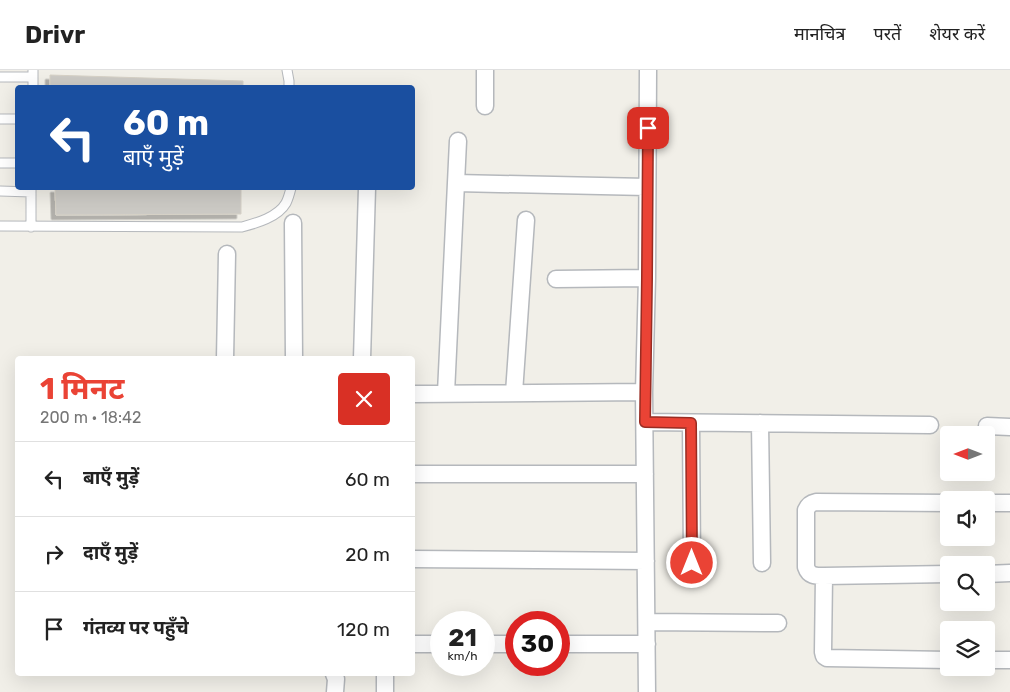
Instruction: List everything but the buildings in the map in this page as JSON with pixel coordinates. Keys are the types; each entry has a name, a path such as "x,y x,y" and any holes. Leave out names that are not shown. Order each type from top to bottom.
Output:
{"street":[{"path":"485,70 485,106"},
{"path":"647,692 644,392 647,278 648,70"},
{"path":"446,393 458,141"},
{"path":"456,183 647,187"},
{"path":"362,356 367,190"},
{"path":"514,393 526,220"},
{"path":"293,223 294,356"},
{"path":"224,356 227,254"},
{"path":"556,279 647,278"},
{"path":"415,394 644,392"},
{"path":"645,422 930,426"},
{"path":"691,423 692,563"},
{"path":"760,423 762,563"},
{"path":"995,426 1010,427"},
{"path":"415,474 645,474"},
{"path":"940,503 816,502 811,503 806,510 806,567 811,575 940,574"},
{"path":"995,503 1010,503"},
{"path":"415,558 646,561"},
{"path":"995,574 1010,573"},
{"path":"824,576 824,656 827,658 940,660"},
{"path":"646,622 778,623"},
{"path":"415,644 430,644"},
{"path":"570,644 646,644"},
{"path":"995,660 1010,660"},
{"path":"335,676 335,692"},
{"path":"384,676 385,692"}],"lane":[{"path":"287,70 290,85"},
{"path":"0,77 33,73"},
{"path":"0,119 15,119"},
{"path":"0,163 15,163"},
{"path":"0,191 31,190 31,227"},
{"path":"0,226 242,227 258,223 273,215 285,204 290,190"}],"route":[{"path":"648,128 645,422 691,423 692,563"}]}
